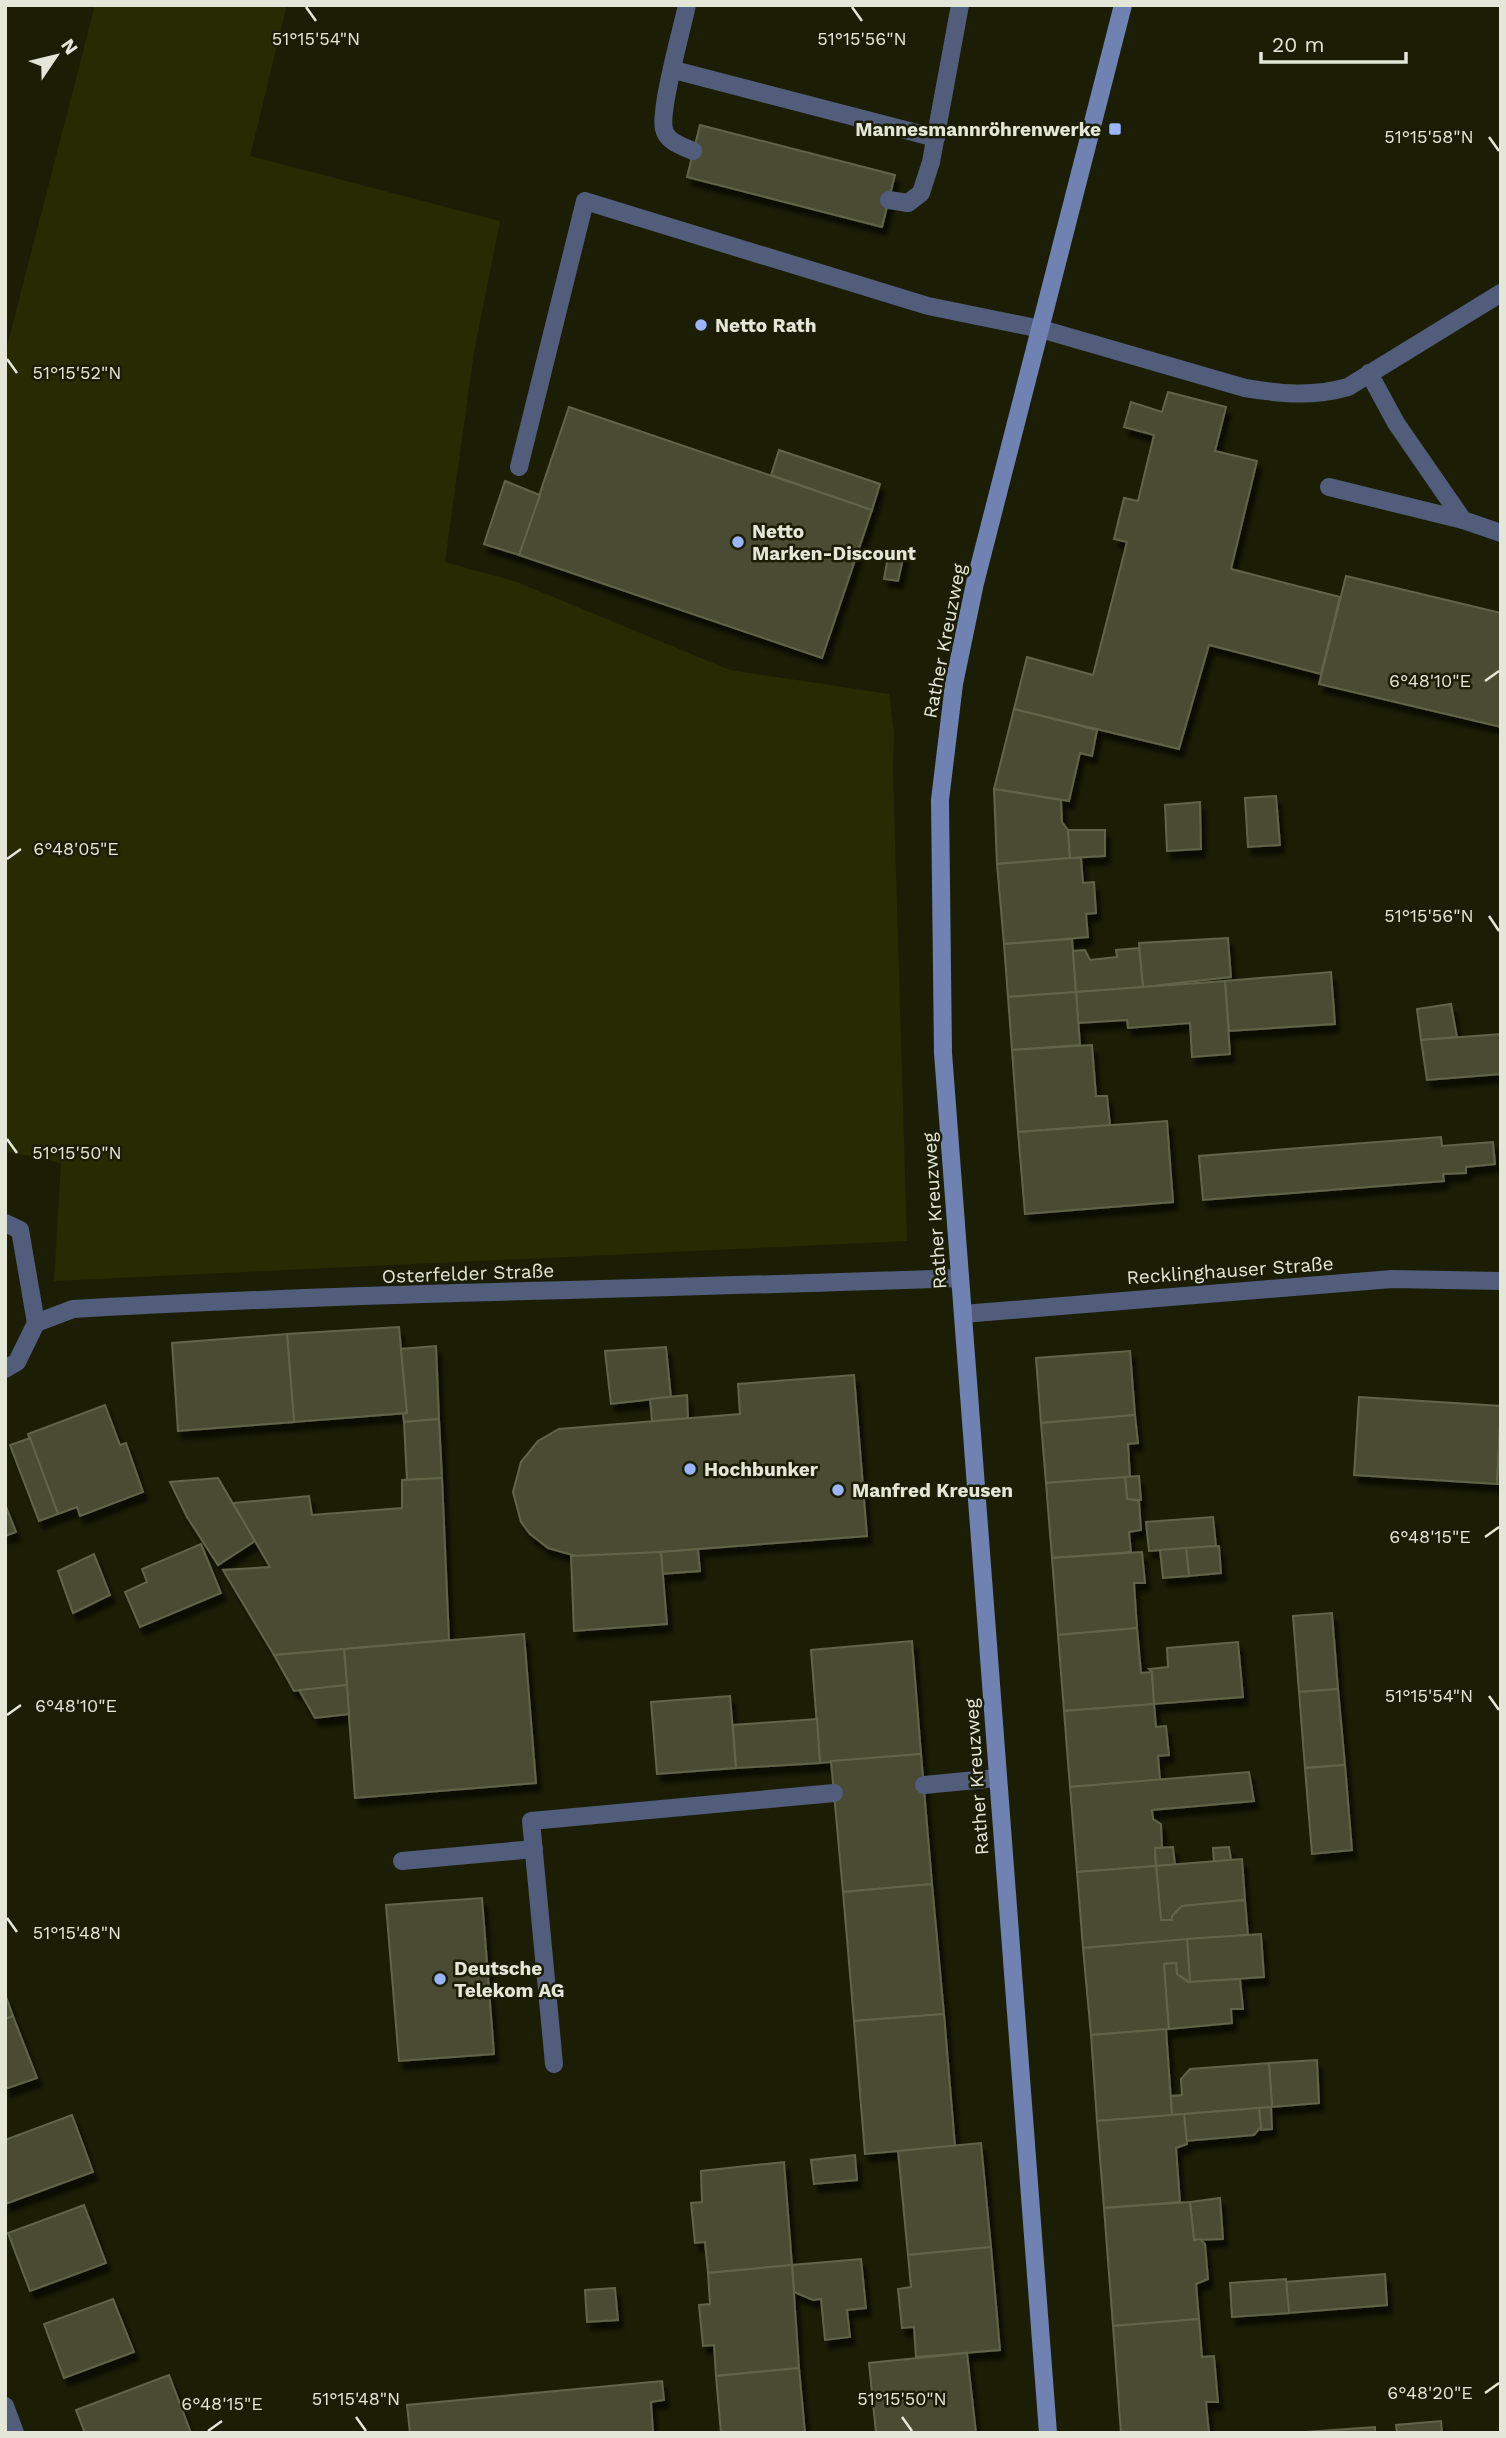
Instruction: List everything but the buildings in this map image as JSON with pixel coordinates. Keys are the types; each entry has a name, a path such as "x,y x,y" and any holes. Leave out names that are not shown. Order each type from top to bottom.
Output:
{"main road":[{"name":"Rather Kreuzweg","path":"1048,2433 943,1053 940,800 954,684 970,608 1123,5"}],"street":[{"path":"687,5 667,92 664,129 673,142 693,151"},
{"path":"889,200 908,204 921,192 931,162 960,5"},
{"path":"674,70 936,138"},
{"path":"519,467 585,201 928,306 1041,329 1245,388 1278,393 1322,394 1348,387 1501,293"},
{"path":"1370,373 1396,423 1462,520"},
{"path":"1329,487 1462,520 1501,533"},
{"path":"5,1223 20,1230 36,1323 17,1362 5,1369"},
{"name":"Osterfelder Straße","path":"36,1323 74,1309 252,1299 444,1292 602,1291 960,1278"},
{"name":"Recklinghauser Straße","path":"963,1314 1392,1279 1501,1281"},
{"path":"924,1785 997,1779"},
{"path":"554,2064 531,1821 834,1793"},
{"path":"402,1861 534,1849"},
{"path":"5,2406 15,2433"}],"green space":[{"path":"95,5 287,5 250,156 500,221 474,352 445,562 517,582 730,670 889,694 894,733 907,1241 54,1281 61,1163 5,1151 5,354"}],"place":[{"name":"Mannesmannröhrenwerke","path":"1115,129"},
{"name":"Netto Rath","path":"701,325"},
{"name":"Netto Marken-Discount","path":"738,542"},
{"name":"Hochbunker","path":"690,1469"},
{"name":"Manfred Kreusen","path":"838,1490"},
{"name":"Deutsche Telekom AG","path":"440,1979"}]}
